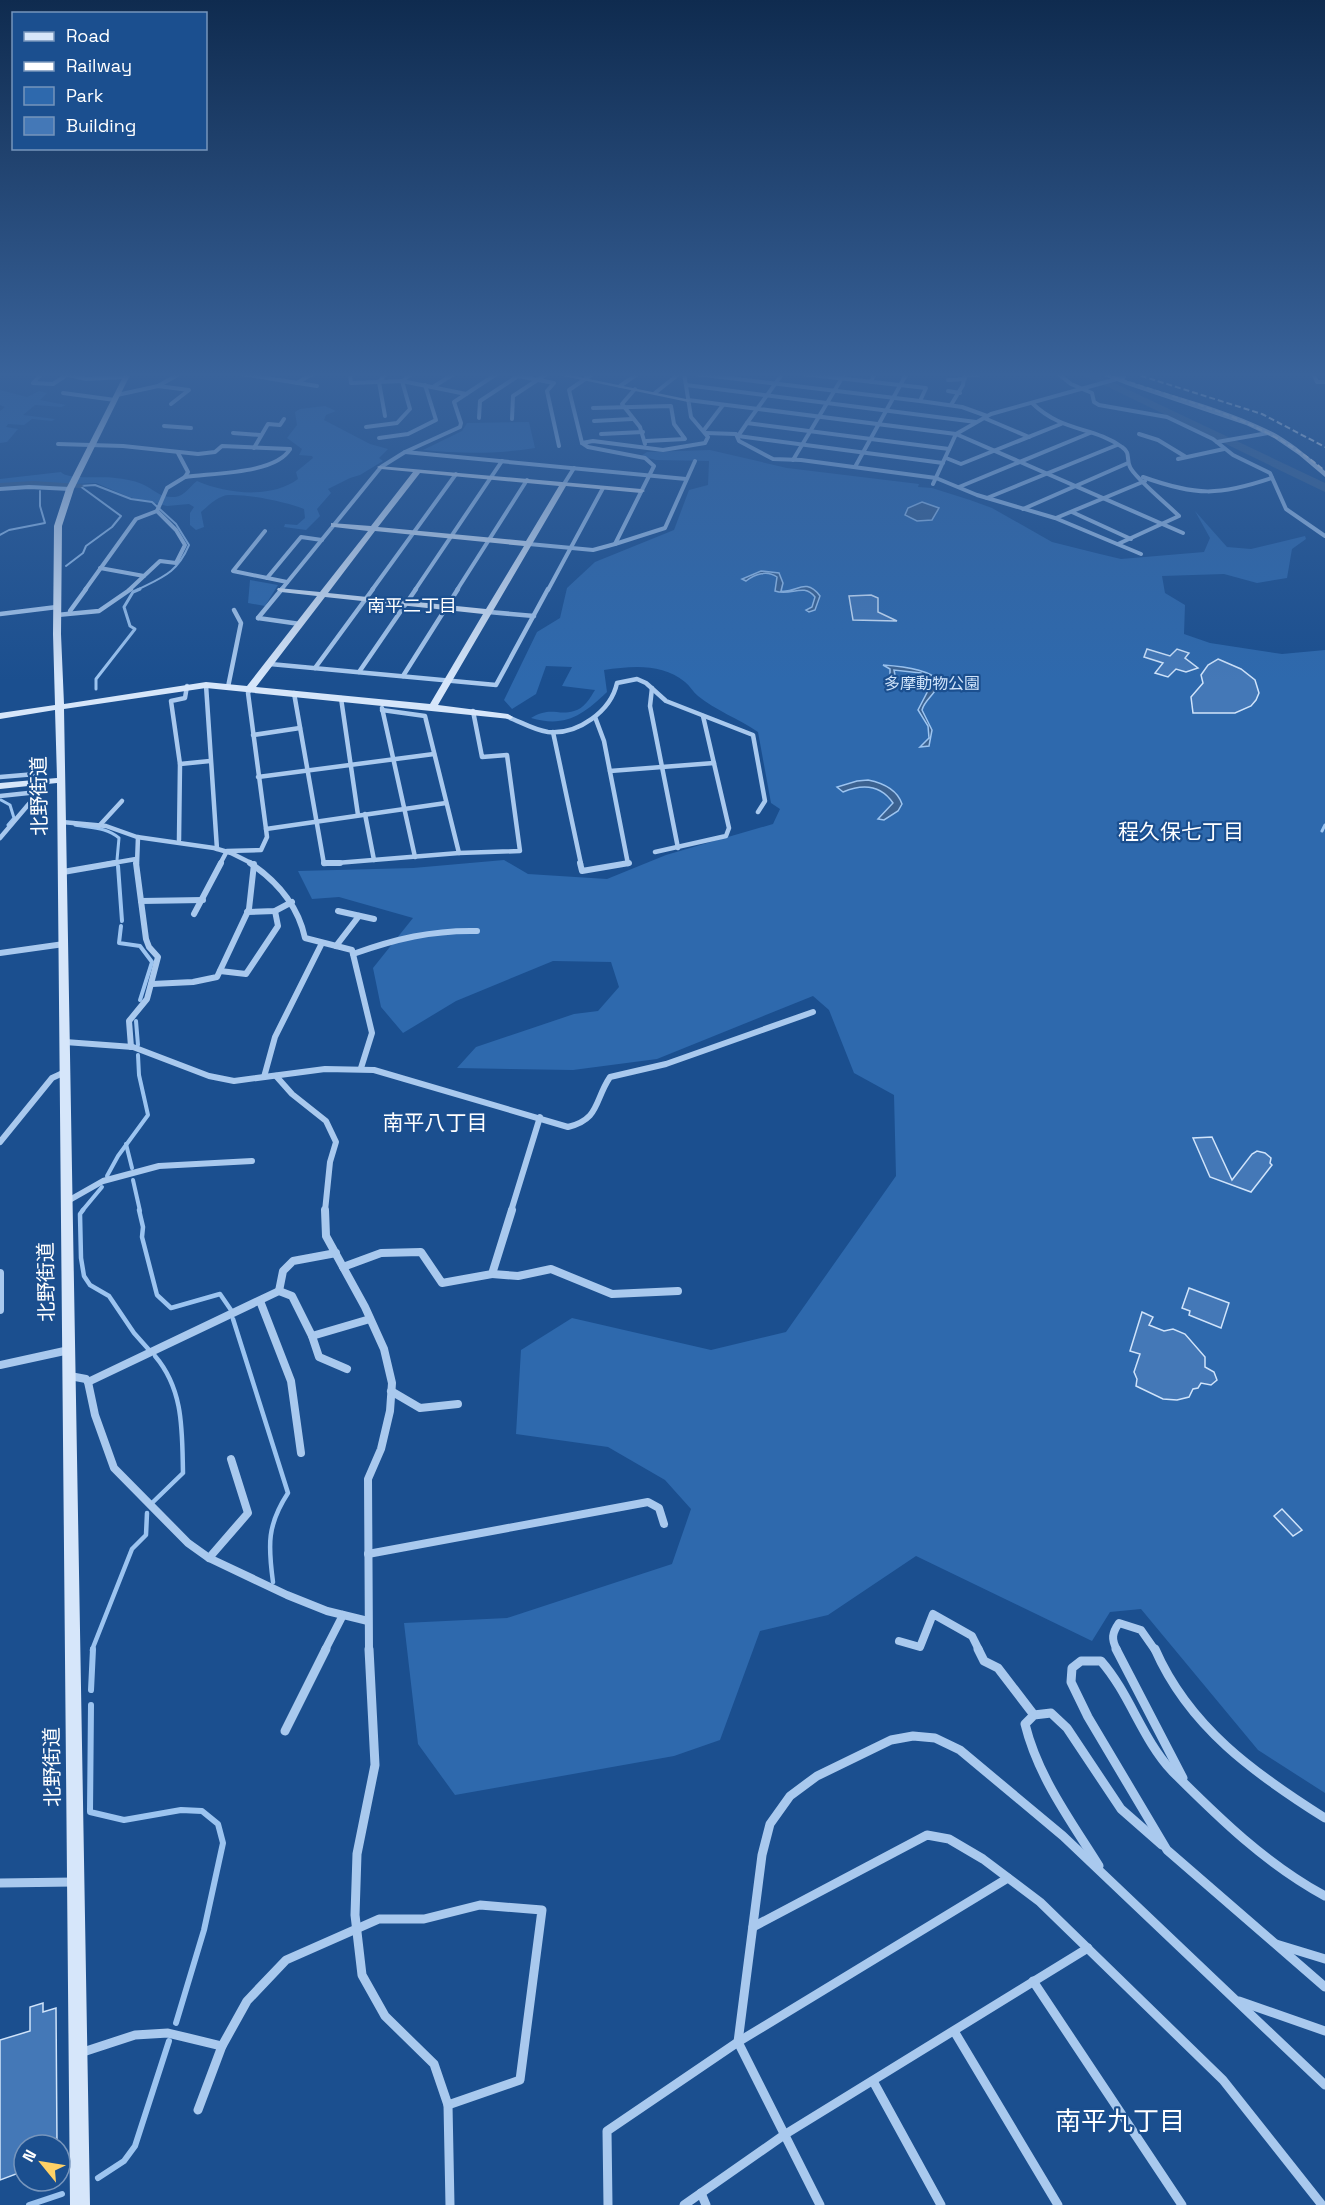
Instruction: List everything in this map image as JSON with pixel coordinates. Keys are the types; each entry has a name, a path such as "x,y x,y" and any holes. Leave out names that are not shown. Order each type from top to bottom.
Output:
{"main road":[{"name":"北野街道","path":"77,476 58,526 57,611 62,780 80,2205"},
{"path":"250,689 414,476"},
{"path":"479,476 641,491"},
{"path":"432,708 564,484"},
{"path":"334,525 529,544"},
{"path":"281,590 489,612"},
{"path":"0,716 187,686 206,685 341,698 381,706 473,711 508,717"},
{"path":"0,786 62,780"}],"street":[{"path":"70,611 136,519 159,509 167,488 185,477 193,476"},
{"path":"300,624 258,618 374,476"},
{"path":"315,668 455,476"},
{"path":"564,484 569,476"},
{"path":"615,544 649,476"},
{"path":"658,476 686,479"},
{"path":"529,544 593,550 665,528 688,476"},
{"path":"921,476 936,478 987,498 1055,518 1141,554"},
{"path":"959,487 987,476"},
{"path":"987,498 1044,476"},
{"path":"1053,476 1183,533"},
{"path":"1023,509 1099,476"},
{"path":"1140,476 1166,487 1198,493 1237,490 1272,478 1286,509 1325,536"},
{"path":"1118,544 1179,516 1140,476"},
{"path":"359,672 492,477"},
{"path":"933,484 936,478"},
{"path":"403,676 527,480"},
{"path":"1055,518 1145,481"},
{"path":"0,489 71,487"},
{"path":"270,664 496,685 603,488"},
{"path":"0,614 101,611 160,561 176,563 185,545 159,509"},
{"path":"1072,512 1131,538"},
{"path":"232,571 265,531"},
{"path":"267,578 301,537 322,540"},
{"path":"227,565 232,571 287,582"},
{"path":"100,568 144,576"},
{"path":"228,687 241,623 234,610"},
{"path":"489,612 534,616"},
{"path":"508,717 553,732 595,717 616,694 617,683 623,680 637,680 652,688 666,701 753,735 765,801 758,812"},
{"path":"206,685 217,849"},
{"path":"179,840 180,764 171,701 184,698 187,686"},
{"path":"652,688 650,705 678,848"},
{"path":"227,852 261,850 267,837 248,693 250,689"},
{"path":"294,693 324,864 459,853 520,851 507,755 482,757 473,711"},
{"path":"341,698 358,815"},
{"path":"415,857 381,706 425,716 459,853"},
{"path":"655,852 726,836 729,828 702,716"},
{"path":"553,732 582,871 628,864 604,741 595,717"},
{"path":"253,735 300,728"},
{"path":"258,777 434,754"},
{"path":"180,764 210,761"},
{"path":"610,771 714,763"},
{"path":"0,777 36,774"},
{"path":"0,796 39,792 0,838"},
{"path":"99,826 122,801"},
{"path":"266,829 446,803"},
{"path":"365,814 374,860"},
{"path":"62,822 115,828 122,834 179,840 217,849 254,864 268,874 301,913 305,938 352,950 372,1033 361,1068"},
{"path":"131,1047 129,1021 147,999 158,957 149,947 146,939 136,859 138,837"},
{"path":"194,914 227,852"},
{"path":"63,872 136,859"},
{"path":"152,984 193,982 217,977 247,912 254,864"},
{"path":"141,901 203,900"},
{"path":"247,912 275,911 292,902"},
{"path":"220,970 246,974 278,926 275,911"},
{"path":"338,911 374,920"},
{"path":"336,946 358,916"},
{"path":"353,954 403,935 422,931 448,929 477,931"},
{"path":"264,1077 275,1037 322,943"},
{"path":"0,954 64,944"},
{"path":"65,1042 108,1043 131,1047 210,1078 238,1081 320,1069 361,1068 386,1071 406,1080 540,1117 568,1127 584,1124 591,1119 610,1077 666,1064 813,1012"},
{"path":"0,1142 52,1078 65,1072"},
{"path":"276,1076 292,1094 326,1121 336,1142 330,1162 325,1202 326,1236 384,1349 392,1383 390,1411 381,1449 368,1479 368,1621 375,1765 357,1854 355,1916 362,1975 385,2016 434,2064 448,2105 450,2205"},
{"path":"492,1274 540,1117"},
{"path":"66,1202 103,1180 159,1166 252,1161"},
{"path":"343,1267 381,1253 421,1252 442,1282 492,1274 518,1276 551,1269 612,1294 678,1291"},
{"path":"279,1292 283,1271 293,1261 336,1253"},
{"path":"0,1273 0,1310"},
{"path":"88,1382 279,1292 292,1296 312,1336 319,1357 347,1369"},
{"path":"260,1301 291,1381 301,1453"},
{"path":"312,1336 370,1319"},
{"path":"0,1365 69,1350"},
{"path":"70,1376 86,1379 88,1382 95,1414 114,1468 188,1543 209,1558 287,1595 327,1611 368,1621"},
{"path":"391,1391 420,1408 458,1404"},
{"path":"209,1558 248,1513 231,1459"},
{"path":"368,1554 648,1502 659,1508 664,1524"},
{"path":"899,1641 920,1647 933,1614 972,1636 984,1661 998,1668 1034,1715"},
{"path":"285,1731 343,1615"},
{"path":"1185,1784 1113,1643 1113,1632 1119,1623 1131,1624 1148,1633 1170,1683 1220,1742 1251,1768 1325,1818"},
{"path":"1167,1850 1088,1717 1071,1682 1072,1668 1081,1662 1101,1661 1116,1676 1163,1760 1185,1784 1251,1847 1294,1881 1325,1896"},
{"path":"1104,1875 1050,1785 1028,1739 1025,1724 1034,1715 1051,1713 1066,1728 1121,1809 1325,1987"},
{"path":"820,2205 738,2042 762,1855 770,1824 790,1796 817,1776 891,1740 913,1736 935,1738 960,1750 1063,1836 1325,2085"},
{"path":"753,1927 927,1835 949,1839 982,1859 1040,1902 1088,1947 1223,2080 1324,2205"},
{"path":"608,2205 606,2132 738,2042 1008,1878"},
{"path":"0,1883 75,1882"},
{"path":"198,2110 222,2046 247,2001 286,1960 379,1919 424,1919 480,1905 542,1910 520,2080 448,2105"},
{"path":"1273,1943 1325,1959"},
{"path":"684,2205 784,2135 1088,1947"},
{"path":"1033,1982 1182,2205"},
{"path":"1235,2000 1325,2031"},
{"path":"954,2031 1058,2205"},
{"path":"79,2053 135,2035 146,2034 168,2033 222,2046"},
{"path":"873,2081 941,2205"},
{"path":"701,2193 706,2205"}],"green space":[{"path":"27,476 109,477 139,483 161,495 175,497 182,495 197,481 222,489 262,492 275,490 298,479 297,476 357,476 328,489 331,493 317,509 320,516 306,530 284,527 285,524 297,525 305,518 304,509 257,497 225,495 201,512 204,527 196,530 190,525 190,513 194,507 189,504 167,506 129,497 96,483 0,488 0,479"},
{"name":"多摩動物公園","path":"708,476 852,476 919,484 918,487 932,488 992,508 1052,542 1121,559 1204,552 1210,538 1195,511 1227,547 1251,549 1305,536 1306,539 1292,549 1287,578 1257,583 1224,574 1162,576 1165,593 1185,605 1184,634 1210,643 1282,654 1325,650 1325,1793 1258,1750 1141,1609 1110,1612 1092,1641 916,1556 828,1615 760,1631 720,1740 674,1756 455,1795 418,1744 404,1623 507,1618 672,1564 691,1509 665,1480 608,1447 516,1434 521,1350 572,1318 711,1350 786,1332 896,1176 894,1095 854,1073 829,1010 813,996 657,1059 573,1070 457,1068 476,1047 574,1014 598,1011 619,987 611,962 553,961 456,1001 403,1033 381,1007 373,968 413,918 339,897 312,899 298,871 413,868 504,860 528,874 607,879 666,855 773,824 780,809 771,803 758,732 705,701 676,676 646,667 604,670 607,692 581,713 564,720 543,721 531,718 549,712 574,711 586,703 595,690 562,686 572,667 546,666 536,694 512,709 504,700 537,632 560,618 567,588 595,562 674,530 689,490 708,485"},
{"path":"250,580 278,585 265,606 248,603"}],"shaded area":[{"path":"922,502 939,508 932,520 917,521 905,515 908,508"},
{"path":"761,571 779,573 783,583 781,591 805,586 815,590 820,596 815,610 809,612 806,610 812,607 815,597 806,591 781,592 775,591 777,577 773,575 761,574 746,581 742,579"},
{"path":"883,665 920,671 938,680 938,685 922,710 932,730 929,746 920,747 929,738 928,726 918,710 932,683 927,681 921,673 894,670 895,675 890,675 890,669"},
{"path":"868,780 884,785 897,794 902,804 898,811 884,820 878,819 893,803 882,792 864,787 843,792 837,787"}],"building":[{"path":"871,595 878,598 878,612 897,621 853,620 849,596"},
{"path":"1147,649 1170,656 1177,649 1189,653 1185,658 1198,668 1186,672 1176,669 1168,677 1155,673 1163,663 1144,657"},
{"path":"1218,659 1241,669 1255,680 1259,693 1256,700 1251,706 1235,713 1193,713 1191,697 1203,683 1201,675 1208,665"},
{"path":"1212,1137 1232,1180 1252,1154 1257,1151 1271,1158 1272,1165 1251,1192 1210,1177 1193,1138"},
{"path":"1189,1288 1229,1303 1221,1328 1189,1315 1190,1311 1182,1308"},
{"path":"1142,1312 1153,1317 1149,1325 1164,1331 1173,1329 1185,1334 1205,1357 1205,1367 1214,1372 1217,1380 1211,1385 1201,1383 1198,1388 1193,1389 1189,1397 1177,1400 1163,1399 1136,1386 1137,1379 1134,1372 1140,1354 1130,1351"},
{"path":"1282,1509 1302,1530 1293,1536 1274,1516"},
{"path":"43,2003 43,2012 56,2008 57,2133 12,2133 12,2176 0,2180 0,2040 30,2031 30,2007"}],"waterway":[{"path":"1300,476 1325,488"},
{"path":"0,485 33,483 80,486"},
{"path":"66,566 83,553 86,546 112,527 121,516 80,486 95,485 131,499 152,502 176,524 189,545 174,568 137,590"},
{"path":"0,535 9,530 45,523 40,506 40,491"},
{"path":"96,689 96,679 135,629 130,626 124,607 133,592 140,589"},
{"path":"1,800 10,805 14,818 8,825"},
{"path":"75,825 104,830 119,838 117,860"},
{"path":"1322,831 1325,825"},
{"path":"118,866 122,921"},
{"path":"121,926 119,943 140,946 152,962 140,1000"},
{"path":"136,1021 138,1045"},
{"path":"126,1145 148,1115 139,1075 138,1055"},
{"path":"107,1176 126,1145"},
{"path":"126,1145 132,1168"},
{"path":"133,1180 140,1211"},
{"path":"82,1211 102,1187"},
{"path":"83,1210 80,1214 81,1258 84,1276 90,1285 109,1296 134,1333 150,1351"},
{"path":"139,1210 143,1227 142,1237 157,1295 171,1308 220,1294 231,1310"},
{"path":"233,1319 288,1493 276,1515 271,1536 270,1557 273,1582"},
{"path":"152,1503 183,1473 180,1412 171,1383 155,1356"},
{"path":"92,1650 132,1549 146,1535 147,1513"},
{"path":"91,1690 93,1649"},
{"path":"91,1705 90,1812 124,1820 181,1810 202,1811 218,1824 223,1843 204,1930 176,2023"},
{"path":"98,2178 124,2161 135,2146 169,2041"},
{"path":"29,2205 62,2194"}],"district":[{"name":"南平二丁目","path":"412,605"},
{"name":"程久保七丁目","path":"1181,831"},
{"name":"南平八丁目","path":"435,1122"},
{"name":"南平九丁目","path":"1120,2121"}]}
